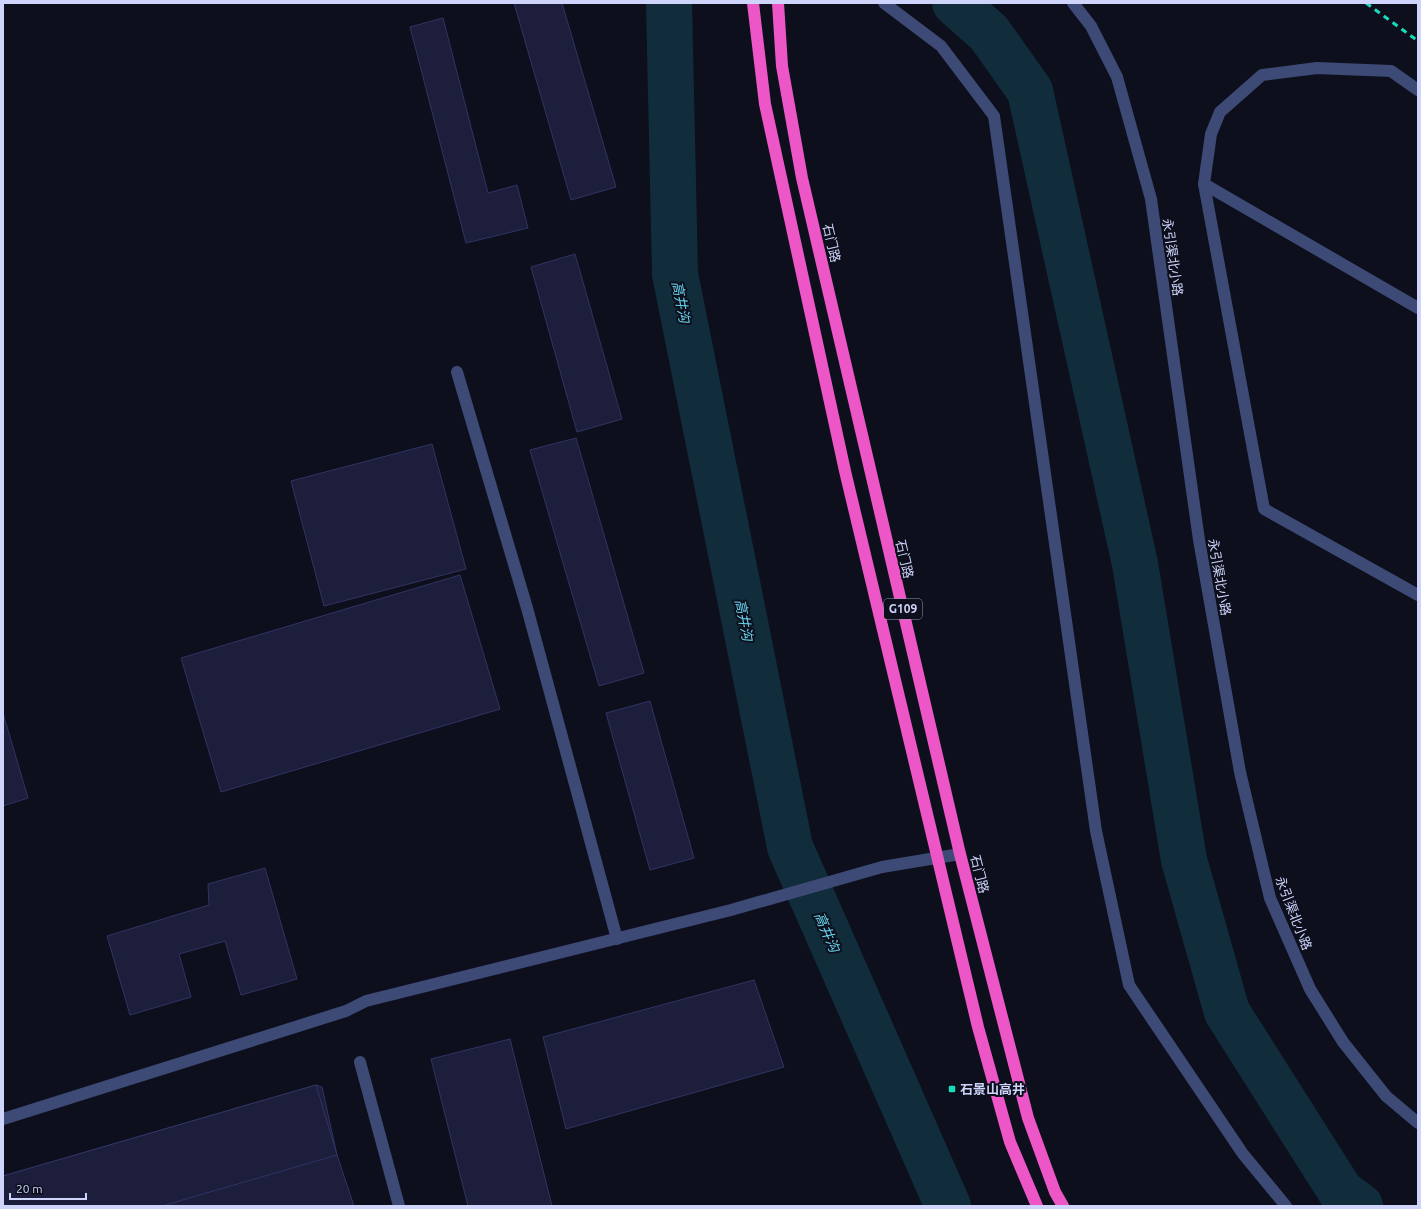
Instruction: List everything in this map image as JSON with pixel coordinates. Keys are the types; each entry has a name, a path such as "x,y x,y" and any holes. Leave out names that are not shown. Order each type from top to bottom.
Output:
{"highway":[{"name":"G109","path":"753,3 765,104 845,471 990,1073 1010,1142 1037,1206"},
{"name":"石门路","path":"778,3 782,66 802,178 960,854 1028,1118 1055,1192 1063,1206"}],"street":[{"path":"884,3 941,46 994,116 1096,831 1129,984 1243,1154 1286,1206"},
{"name":"永引渠北小路","path":"1072,3 1090,26 1117,78 1151,199 1199,540 1240,772 1270,898 1310,989 1342,1042 1386,1096 1418,1123"},
{"path":"1418,90 1392,71 1317,68 1262,75 1220,112 1211,134 1204,184 1264,509 1418,596"},
{"path":"1204,184 1418,308"},
{"path":"457,372 527,608 617,939"},
{"path":"3,1119 346,1011 366,1001 731,910 882,867 960,854"},
{"path":"360,1062 400,1206"}],"building":[{"path":"514,3 562,3 616,187 571,200"},
{"path":"443,18 488,193 517,185 528,228 466,243 410,27"},
{"path":"575,254 622,419 577,432 531,267"},
{"path":"576,438 644,673 599,686 530,450"},
{"path":"432,444 466,569 324,606 291,481"},
{"path":"460,575 500,709 221,792 181,658"},
{"path":"650,701 694,858 650,870 606,713"},
{"path":"3,713 28,798 3,806"},
{"path":"265,868 297,979 241,995 225,941 179,954 191,997 130,1015 107,936 209,905 208,884"},
{"path":"754,980 784,1067 566,1129 543,1037"},
{"path":"510,1039 552,1206 468,1206 431,1059"},
{"path":"316,1085 322,1087 337,1155 354,1206 3,1206 3,1176"},
{"path":"316,1085 337,1155 162,1206 3,1206 3,1176"}],"waterway":[{"name":"高井沟","path":"669,3 675,274 790,847 948,1206"},
{"path":"955,3 989,33 1030,91 1135,564 1184,860 1227,1012 1341,1192 1360,1206"}],"railway":[{"path":"1366,3 1418,41"}],"place":[{"name":"石景山高井","path":"952,1089"}]}
